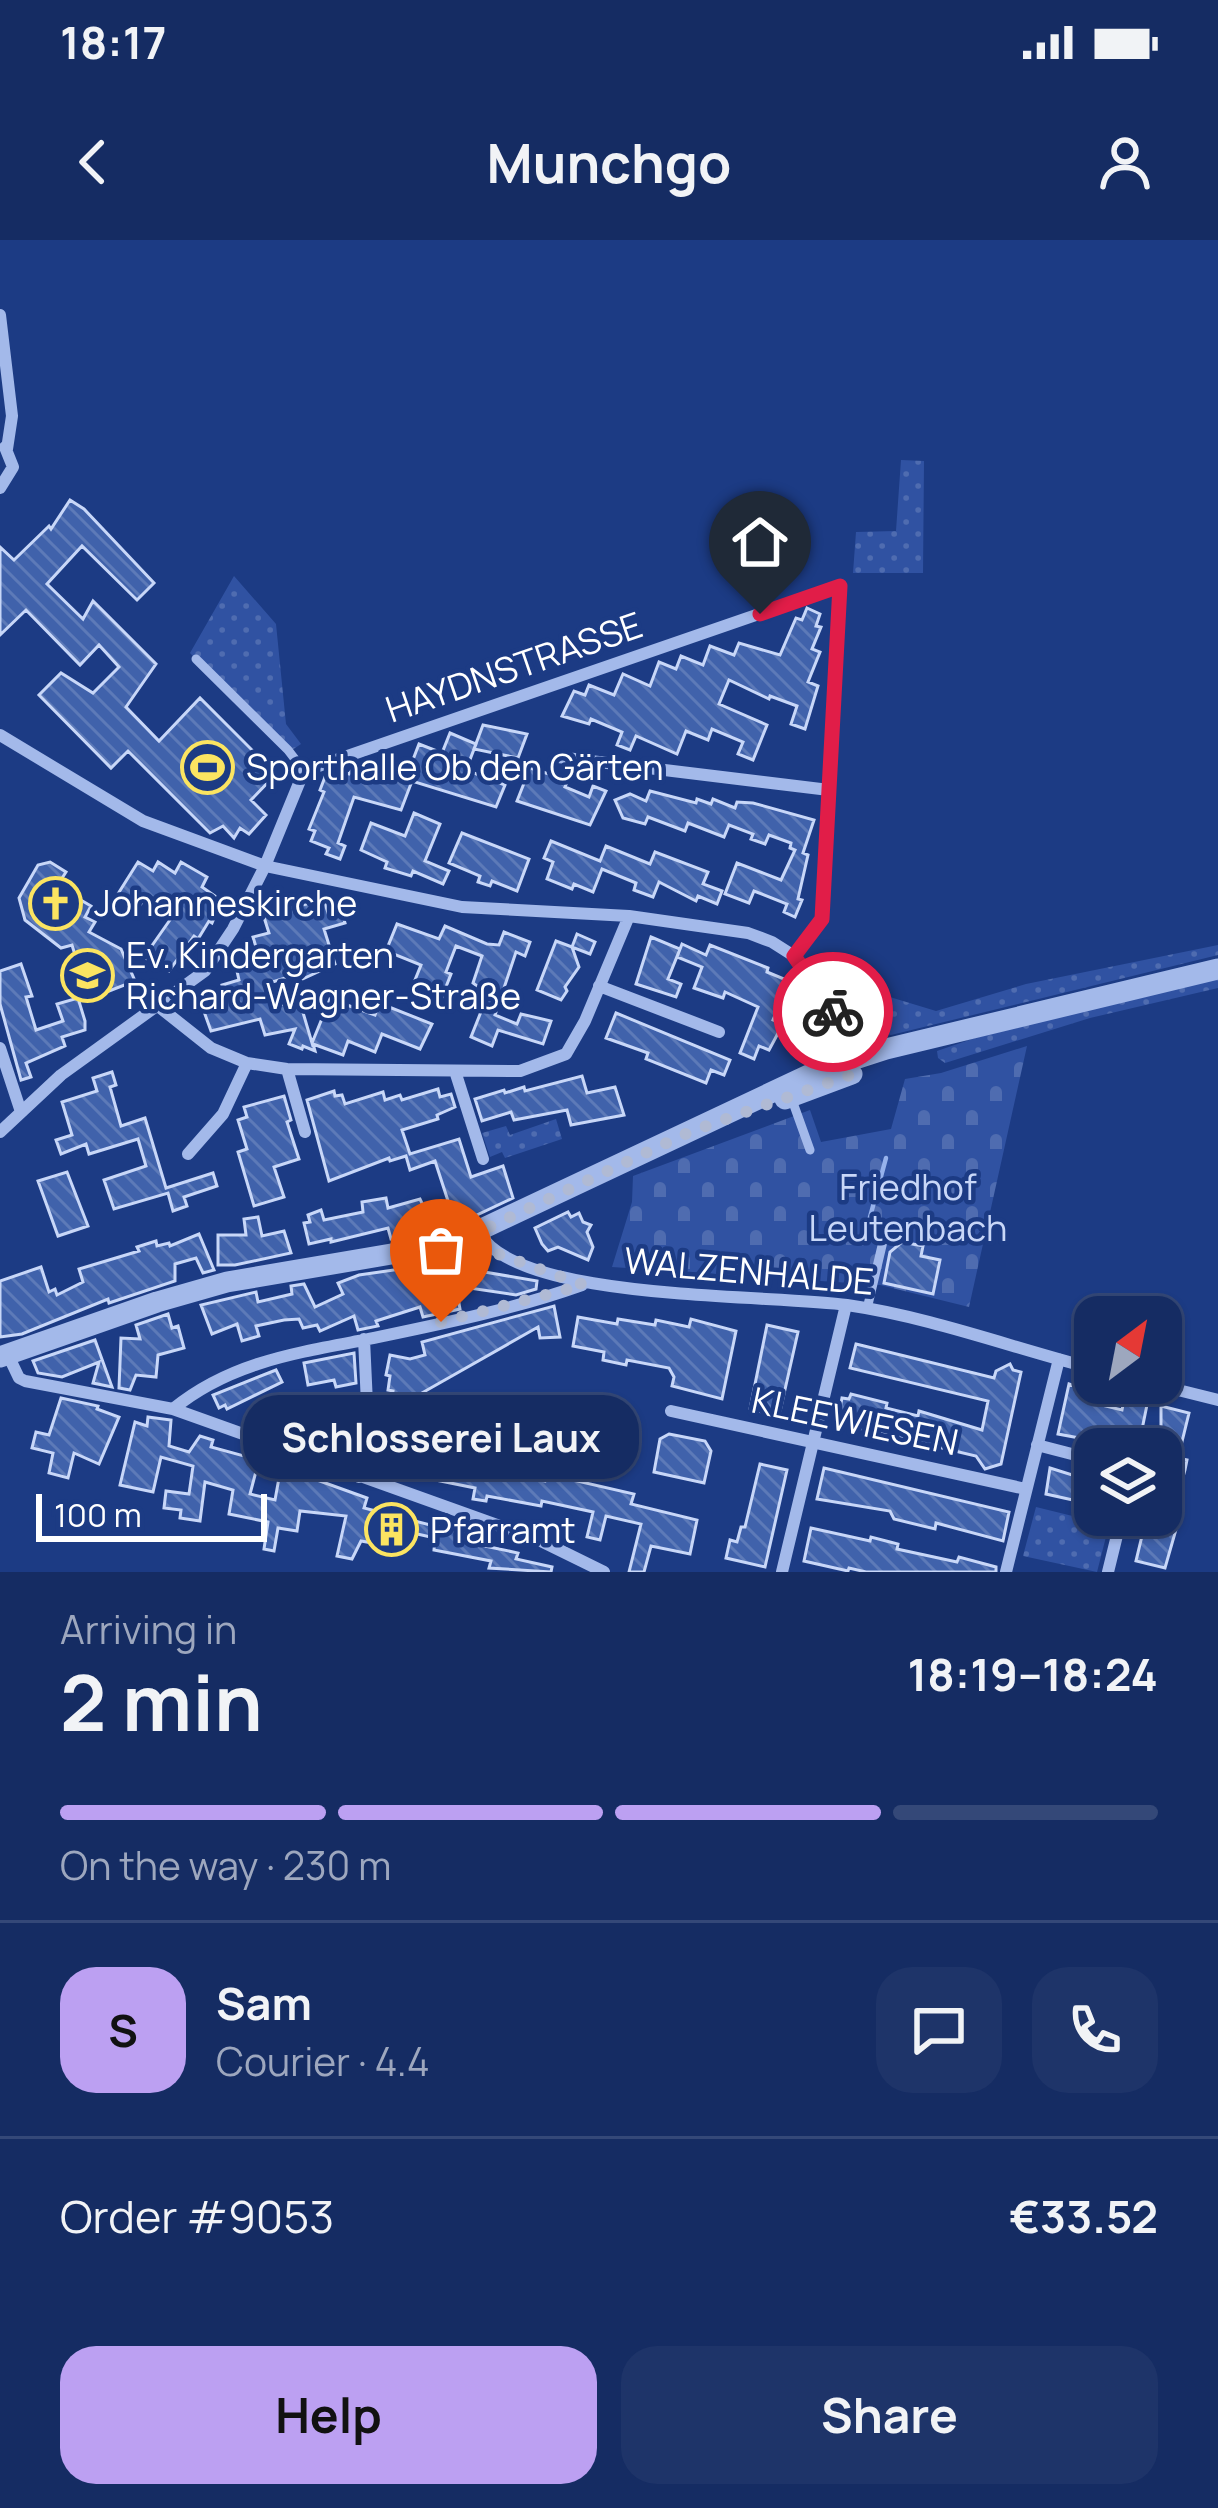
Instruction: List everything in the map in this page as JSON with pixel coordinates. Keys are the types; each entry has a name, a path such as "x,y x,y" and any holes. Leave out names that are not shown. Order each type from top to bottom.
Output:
{"street":[{"path":"0,315 12,416 4,446 13,467 0,488"},
{"name":"HAYDNSTRASSE","path":"304,771 840,586 829,790"},
{"path":"0,735 143,821 265,866 462,907 628,916 748,933 794,956 843,1027 847,1068"},
{"path":"558,757 829,790 822,919 794,956"},
{"path":"0,1132 20,1109 118,1031 190,984 216,957 265,866 304,771"},
{"path":"158,1006 211,1048 247,1063 286,1069 520,1071 566,1054 585,1021 628,916"},
{"path":"604,1572 539,1540 173,1409 25,1381 4,1356 217,1285 278,1271 419,1252 479,1232 692,1131 738,1104 966,1031 1218,969"},
{"path":"599,986 719,1033"},
{"path":"827,1004 828,1045 847,1068"},
{"path":"0,1048 20,1109"},
{"path":"188,1154 224,1114 247,1063"},
{"path":"692,1131 791,1096 847,1068"},
{"path":"286,1069 305,1132"},
{"path":"455,1071 483,1159"},
{"name":"WALZENHALDE","path":"479,1232 498,1254 584,1285 846,1305 1074,1363"},
{"path":"173,1409 196,1390 256,1362 584,1285"},
{"path":"782,1572 846,1305"},
{"path":"358,1477 367,1404 364,1340"},
{"path":"1006,1572 1059,1359"},
{"path":"1182,1391 1218,1400"},
{"name":"KLEEWIESEN","path":"671,1411 1027,1489"},
{"path":"1037,1445 1074,1455"},
{"path":"1108,1572 1117,1536"}],"lane":[{"path":"196,659 304,771"},
{"path":"791,1096 810,1150"},
{"path":"867,1309 885,1233"}],"green space":[{"path":"901,460 924,461 923,573 853,573 856,532 896,531"},
{"path":"234,576 276,624 286,724 301,744 286,754 190,653"},
{"path":"1218,945 1218,955 891,1035 858,1027 851,1030 843,1010 849,996 870,991 936,1011 1026,984"},
{"path":"1218,977 1218,988 1090,1018 945,1063 938,1058 937,1051 975,1038"},
{"name":"Friedhof Leutenbach","path":"1027,1046 969,1307 880,1285 612,1267 632,1202 633,1176 810,1110 821,1142 891,1129 905,1079 941,1073"},
{"path":"556,1119 562,1139 505,1158 502,1152 490,1157 482,1133 506,1126 510,1135"},
{"path":"1036,1507 1074,1516 1074,1536 1106,1536 1097,1572 1023,1556"}],"building":[{"path":"70,500 154,583 137,600 82,546 47,584 83,619 93,601 156,664 126,707 159,741 200,698 276,774 251,800 266,815 249,834 240,828 234,838 223,826 210,833 128,751 111,768 39,695 61,673 93,693 119,667 99,645 80,665 26,610 0,635 0,547 14,560 49,526 51,529"},
{"path":"807,608 820,614 816,626 821,627 812,649 820,652 808,682 818,686 805,729 791,724 797,706 729,680 719,704 767,725 753,760 738,754 743,742 712,729 708,740 686,731 677,754 636,736 630,750 617,745 622,732 591,719 589,724 562,716 574,691 585,695 589,685 614,695 623,674 650,686 659,662 676,669 681,656 703,665 710,646 734,655 739,643 780,655 796,618 802,620"},
{"path":"483,725 527,734 518,758 474,749"},
{"path":"450,733 476,744 466,770 505,785 496,807 412,781 401,810 354,797 338,843 345,846 340,859 311,841 315,831 309,829 325,777 337,782 341,771 349,774 357,764 374,772 380,758 409,770 419,744 442,753"},
{"path":"530,768 568,780 565,787 589,797 593,786 606,791 590,825 517,801"},
{"path":"650,791 696,803 697,799 711,804 713,799 735,808 737,802 753,803 814,820 803,853 808,855 795,917 784,912 787,904 754,891 749,903 725,894 737,863 781,880 795,850 791,843 769,835 765,844 729,825 724,837 688,823 685,831 648,817 645,824 623,818 615,800 630,794 646,801"},
{"path":"414,813 440,824 425,861 449,871 443,884 413,871 411,876 385,868 387,862 361,850 371,823 405,836"},
{"path":"462,833 529,859 517,891 492,881 490,886 478,882 480,876 449,863"},
{"path":"551,841 600,861 606,846 650,864 655,852 708,872 703,884 722,891 717,904 698,896 696,901 659,882 653,897 634,890 636,883 602,869 593,892 574,884 572,889 547,879 553,862 544,858"},
{"name":"Johanneskirche","path":"50,862 66,872 57,886 91,906 85,917 95,922 89,932 121,949 135,981 104,993 97,973 82,978 72,945 61,948 25,920 19,898 38,865"},
{"path":"138,862 153,871 158,862 175,873 181,862 207,877 202,887 215,896 217,911 212,923 198,939 194,936 169,971 144,957 172,917 144,899 137,910 116,897"},
{"path":"324,900 328,913 341,909 345,923 324,929 335,964 294,983 292,976 269,983 277,1006 299,999 312,1043 330,999 375,1015 379,1003 432,1024 420,1049 382,1034 375,1052 348,1041 343,1055 313,1044 315,1051 302,1049 289,1044 295,1029 265,1035 260,1019 211,1031 202,1006 226,999 222,985 239,980 236,967 259,957 253,937 269,933 263,914"},
{"path":"397,924 439,939 445,926 487,944 499,945 504,932 530,942 525,956 516,952 495,1015 517,1024 521,1014 551,1021 543,1044 498,1030 492,1046 471,1037 488,994 473,983 482,956 456,946 442,997 413,985 421,965 386,951"},
{"path":"577,934 595,942 590,954 572,947"},
{"path":"651,937 680,949 668,979 681,984 676,997 636,984"},
{"path":"556,941 572,947 579,967 561,1000 537,990"},
{"path":"682,944 706,955 710,945 789,981 773,1020 783,1024 769,1050 759,1046 754,1059 740,1053 758,1007 725,992 723,998 694,988 702,967 677,957"},
{"path":"21,964 32,996 26,997 36,1030 63,1021 57,1004 78,998 85,1030 62,1037 65,1046 26,1063 31,1077 21,1080 0,1004 0,971"},
{"path":"616,1013 730,1060 724,1075 711,1070 706,1083 606,1038"},
{"path":"112,1072 116,1085 110,1087 121,1126 145,1118 166,1188 213,1173 217,1186 184,1197 187,1206 173,1211 168,1193 114,1209 104,1180 146,1166 138,1139 89,1154 86,1144 61,1154 56,1140 72,1135 62,1102 97,1091 93,1078"},
{"path":"582,1076 587,1093 615,1087 624,1115 571,1125 567,1110 514,1120 511,1112 482,1121 475,1099"},
{"path":"438,1089 440,1097 451,1094 455,1107 437,1115 438,1119 402,1130 410,1154 459,1139 471,1177 503,1166 513,1198 445,1230 391,1239 388,1228 309,1244 304,1223 310,1222 308,1215 321,1210 324,1220 363,1212 362,1202 386,1198 388,1208 420,1199 428,1216 450,1207 435,1161 410,1170 406,1156 389,1158 329,1181 307,1100 334,1091 345,1104 383,1092 385,1100 400,1095 402,1100"},
{"path":"284,1096 299,1159 274,1167 284,1197 254,1206 238,1152 247,1149 238,1120 247,1117 244,1107"},
{"path":"67,1172 88,1226 58,1236 38,1181"},
{"path":"568,1212 571,1217 579,1213 591,1225 587,1232 593,1247 588,1260 558,1247 548,1251 535,1228"},
{"path":"258,1217 262,1236 284,1231 291,1253 218,1265 218,1235 246,1235 244,1219"},
{"path":"199,1234 214,1270 203,1273 196,1258 175,1264 175,1281 109,1303 108,1299 22,1334 0,1337 0,1281 41,1267 49,1292 55,1289 57,1295 83,1282 79,1269 156,1241 157,1246 170,1246"},
{"path":"902,1242 923,1246 921,1256 940,1260 933,1294 884,1283 890,1252"},
{"path":"456,1261 473,1265 473,1270 537,1281 536,1289 516,1295 456,1286 460,1309 423,1317 420,1307 358,1330 354,1316 320,1331 317,1325 303,1328 299,1319 284,1320 256,1326 259,1336 242,1341 237,1324 212,1334 201,1305 256,1292 258,1302 292,1294 291,1286 304,1284 315,1307 343,1294 338,1283 359,1275"},
{"path":"554,1306 560,1337 540,1338 538,1327 406,1402 420,1405 412,1447 439,1452 440,1447 446,1448 452,1429 476,1434 474,1444 505,1451 500,1473 545,1481 547,1474 634,1494 631,1504 697,1520 690,1554 651,1546 644,1572 629,1572 641,1524 606,1516 600,1540 587,1537 593,1512 542,1501 541,1506 487,1496 486,1501 473,1499 475,1488 401,1473 406,1448 385,1444 393,1391 388,1390 390,1376 386,1375 390,1355 410,1359 425,1355 422,1342"},
{"path":"168,1314 172,1328 178,1326 184,1348 158,1355 156,1377 136,1375 130,1390 119,1388 121,1338 140,1339 136,1325"},
{"path":"578,1317 617,1324 618,1319 655,1325 656,1320 689,1327 691,1319 736,1331 722,1399 672,1386 669,1368 603,1360 604,1352 573,1346"},
{"path":"767,1325 798,1332 779,1416 750,1409"},
{"path":"95,1340 112,1387 93,1383 99,1362 62,1377 38,1373 33,1361"},
{"path":"856,1344 994,1378 996,1371 1010,1364 1021,1372 1001,1464 985,1469 976,1456 837,1423 842,1398 849,1399 851,1394 887,1403 886,1408 918,1416 919,1411 982,1430 988,1401 850,1368"},
{"path":"354,1353 356,1383 336,1387 334,1380 308,1385 304,1363"},
{"path":"276,1370 282,1382 227,1409 225,1405 219,1408 213,1395"},
{"path":"1069,1384 1074,1386 1074,1404 1122,1410 1123,1404 1147,1404 1142,1428 1074,1428 1074,1437 1058,1434"},
{"path":"61,1398 98,1406 119,1417 99,1464 74,1453 68,1478 49,1473 53,1453 32,1448 36,1432 49,1435"},
{"path":"1161,1406 1189,1413 1182,1442 1182,1428 1161,1428"},
{"path":"333,1407 353,1408 351,1452 320,1449 315,1420 332,1424"},
{"path":"148,1417 171,1420 169,1446 189,1452 200,1436 213,1440 211,1447 259,1460 250,1494 275,1500 281,1467 367,1498 364,1508 481,1538 480,1545 518,1553 516,1559 552,1567 551,1572 489,1568 491,1561 434,1550 435,1538 404,1531 400,1548 361,1541 352,1559 337,1556 346,1516 300,1511 297,1531 278,1528 274,1551 264,1549 268,1522 229,1514 233,1490 205,1482 200,1521 180,1518 181,1510 164,1508 166,1491 189,1494 193,1466 161,1457 153,1492 120,1485 135,1422 147,1426"},
{"path":"669,1434 705,1441 711,1451 704,1483 654,1472 660,1439"},
{"path":"760,1464 787,1470 765,1567 726,1558 730,1540 737,1542 745,1527"},
{"path":"824,1468 1009,1512 1003,1541 936,1523 935,1529 894,1519 890,1511 817,1499"},
{"path":"1050,1468 1074,1475 1074,1500 1046,1494"},
{"path":"811,1528 870,1541 871,1537 898,1544 897,1549 957,1562 959,1557 996,1567 996,1572 848,1571 804,1561"},
{"path":"1142,1536 1174,1536 1165,1568 1136,1561"}],"waterway":[{"path":"863,1243 886,1158"}],"way so far":[{"path":"441,1322 584,1285 498,1254 479,1232 692,1131 859,1072 833,1012"}],"place":[{"name":"Sporthalle Ob den Gärten","path":"207,767"},
{"name":"Johanneskirche","path":"55,903"},
{"name":"Ev. Kindergarten Richard-Wagner-Straße","path":"87,976"},
{"name":"Schlosserei Laux","path":"441,1322"},
{"name":"Pfarramt","path":"391,1530"}],"route":[{"path":"760,614 840,586 822,919 794,956 833,1012"}]}
